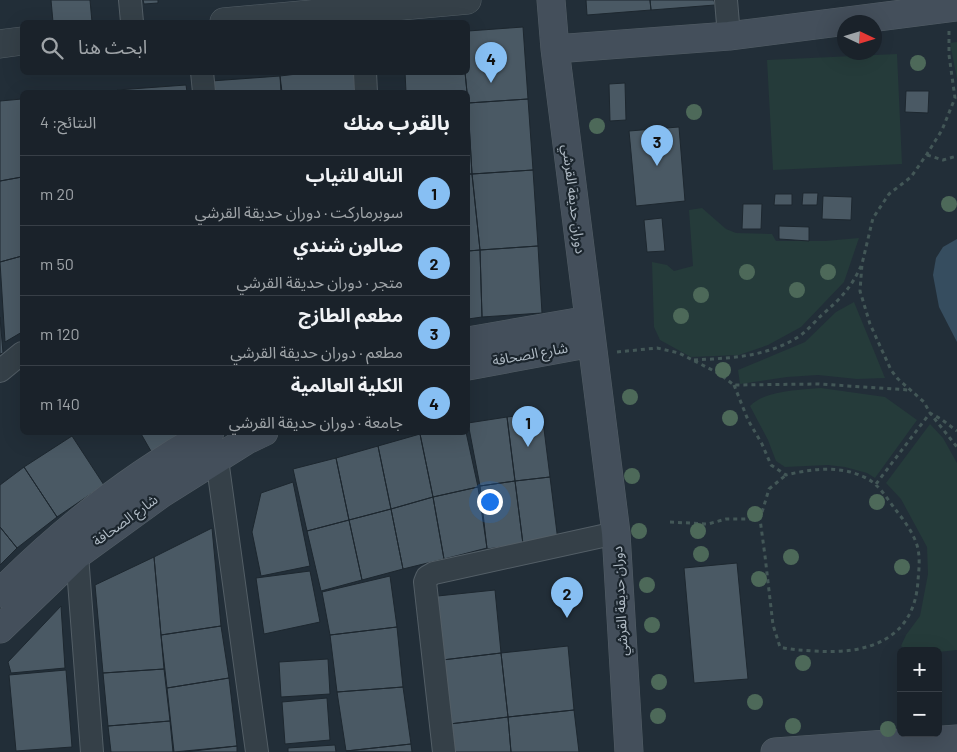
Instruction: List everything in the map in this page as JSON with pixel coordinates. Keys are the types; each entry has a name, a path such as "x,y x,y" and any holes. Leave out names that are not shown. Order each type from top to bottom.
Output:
{"main road":[{"name":"دوران حديقة القرشي","path":"551,0 555,49 616,533 629,752"},
{"path":"555,49 728,36 907,6 953,8"},
{"name":"شارع الصحافة","path":"470,341 592,339"},
{"name":"شارع الصحافة","path":"470,366 592,339"},
{"name":"شارع الصحافة","path":"0,593 26,567 114,493 205,435"},
{"name":"شارع الصحافة","path":"0,629 77,555 161,494 258,435"},
{"path":"775,752 957,739"}],"street":[{"path":"130,0 132,20"},
{"path":"270,20 361,16 467,0"},
{"path":"726,0 728,36"},
{"path":"0,44 20,42"},
{"path":"202,75 204,90"},
{"path":"365,75 366,90"},
{"path":"0,371 20,355"},
{"path":"217,459 257,752"},
{"path":"444,752 425,582 426,577 434,573 616,533"},
{"path":"77,555 92,752"}],"path":[{"path":"953,8 949,55 956,98 942,130 911,177 890,194 873,218 862,264 860,291 870,324 891,370 909,390 924,402 930,413 957,447"},
{"path":"926,154 943,160 957,156"},
{"path":"693,360 740,357 759,353 776,348 802,334 838,301 853,284 862,264"},
{"path":"592,339 679,353 718,373 734,385 748,420 762,444 770,465 786,475"},
{"path":"734,385 819,384 909,390"},
{"path":"930,413 941,418 957,431"},
{"path":"876,484 930,413"},
{"path":"832,469 864,476 876,484 910,532 918,548 918,590 914,606 904,624 891,636 878,644 858,649 827,652 795,651 780,647 773,625 760,519 769,488 786,475 832,469"},
{"path":"670,522 708,524 726,519 760,519"}],"green space":[{"path":"957,42 957,79 950,43"},
{"path":"897,54 902,164 773,170 767,60 837,57 837,60 882,60 882,55"},
{"path":"702,208 726,229 736,233 772,234 776,241 825,241 859,238 844,282 801,327 768,345 739,355 691,357 660,340 654,327 652,262 667,265 674,271 693,266 689,210"},
{"path":"854,302 885,378 857,379 818,375 787,377 740,384 738,370 805,342 836,312"},
{"path":"821,388 885,397 917,420 875,478 867,473 845,467 828,465 785,467 776,461 768,440 750,406 764,397 774,394 793,390"},
{"path":"930,424 943,438 957,463 957,650 942,652 942,647 901,646 906,635 920,616 928,574 927,547 901,499 886,483"}],"water":[{"path":"957,239 957,342 939,307 933,275 936,258 943,247"}],"building":[{"path":"51,0 90,0 92,20 53,20"},
{"path":"143,0 158,0 158,3 144,4"},
{"path":"586,0 650,0 651,10 587,15"},
{"path":"650,0 714,0 715,5 651,10"},
{"path":"523,27 528,99 470,103 470,90 467,90 465,75 470,75 470,31"},
{"path":"356,75 357,90 282,90 280,76"},
{"path":"405,75 465,75 467,90 406,90"},
{"path":"280,76 281,90 212,90 211,81"},
{"path":"625,83 626,120 610,121 609,84"},
{"path":"186,85 187,90 117,90"},
{"path":"906,91 929,91 928,113 905,112"},
{"path":"20,99 20,177 0,181 0,101"},
{"path":"528,99 533,170 472,174 470,103"},
{"path":"679,127 685,201 636,206 629,131"},
{"path":"470,140 472,174 470,174"},
{"path":"533,170 538,246 480,250 472,174"},
{"path":"470,174 472,174 480,250 470,251"},
{"path":"20,177 20,257 0,262 0,181"},
{"path":"803,193 818,193 817,205 802,205"},
{"path":"775,194 792,194 792,205 774,205"},
{"path":"823,196 852,197 851,220 822,219"},
{"path":"743,204 762,204 761,229 742,229"},
{"path":"662,218 665,251 647,252 644,220"},
{"path":"779,226 809,227 809,241 779,239"},
{"path":"538,246 542,313 482,317 480,250"},
{"path":"480,250 482,317 470,319 470,251"},
{"path":"20,257 20,333 5,342 0,262"},
{"path":"0,317 3,353 0,354"},
{"path":"542,413 550,477 515,481 507,417"},
{"path":"507,417 515,481 480,486 470,434 470,423"},
{"path":"142,435 181,435 152,453"},
{"path":"420,435 467,435 478,487 433,497"},
{"path":"420,435 433,497 391,509 378,446"},
{"path":"72,436 104,485 57,517 24,467"},
{"path":"378,446 391,509 349,520 336,458"},
{"path":"336,458 349,520 307,531 293,469"},
{"path":"24,467 57,517 17,548 0,527 0,485"},
{"path":"550,477 558,541 523,544 515,481"},
{"path":"515,481 523,544 487,549 480,486"},
{"path":"293,482 310,566 261,576 252,532 261,493"},
{"path":"478,487 487,548 444,559 433,497"},
{"path":"433,497 444,559 403,569 391,509"},
{"path":"391,509 403,569 362,580 349,520"},
{"path":"349,520 362,580 321,591 307,531"},
{"path":"0,527 17,548 0,565"},
{"path":"212,528 221,626 161,635 154,557"},
{"path":"154,557 164,669 103,673 95,585"},
{"path":"737,563 748,679 694,683 684,568"},
{"path":"310,571 320,622 264,634 256,578"},
{"path":"390,576 397,627 330,635 322,592"},
{"path":"495,590 501,653 434,661 428,597"},
{"path":"61,606 65,668 11,673 8,662"},
{"path":"221,626 229,678 167,688 161,635"},
{"path":"397,627 403,687 337,692 330,635"},
{"path":"568,646 574,710 508,717 501,653"},
{"path":"501,653 508,717 441,725 434,661"},
{"path":"328,659 330,694 281,697 279,662"},
{"path":"164,669 170,721 108,726 103,673"},
{"path":"66,670 72,747 16,751 9,675"},
{"path":"229,678 237,746 174,752 167,688"},
{"path":"403,687 411,744 346,751 337,692"},
{"path":"327,698 330,740 285,744 282,702"},
{"path":"574,710 579,752 511,752 508,717"},
{"path":"508,717 511,752 444,752 441,725"},
{"path":"170,721 173,752 111,752 108,726"},
{"path":"411,744 412,752 346,751"},
{"path":"335,745 336,752 288,752 288,748"},
{"path":"237,746 237,752 185,752"}],"place":[{"name":"الكلية العالمية","path":"491,83"},
{"name":"مطعم الطازج","path":"657,166"},
{"name":"الناله للثياب","path":"528,447"},
{"name":"صالون شندي","path":"567,618"}]}
